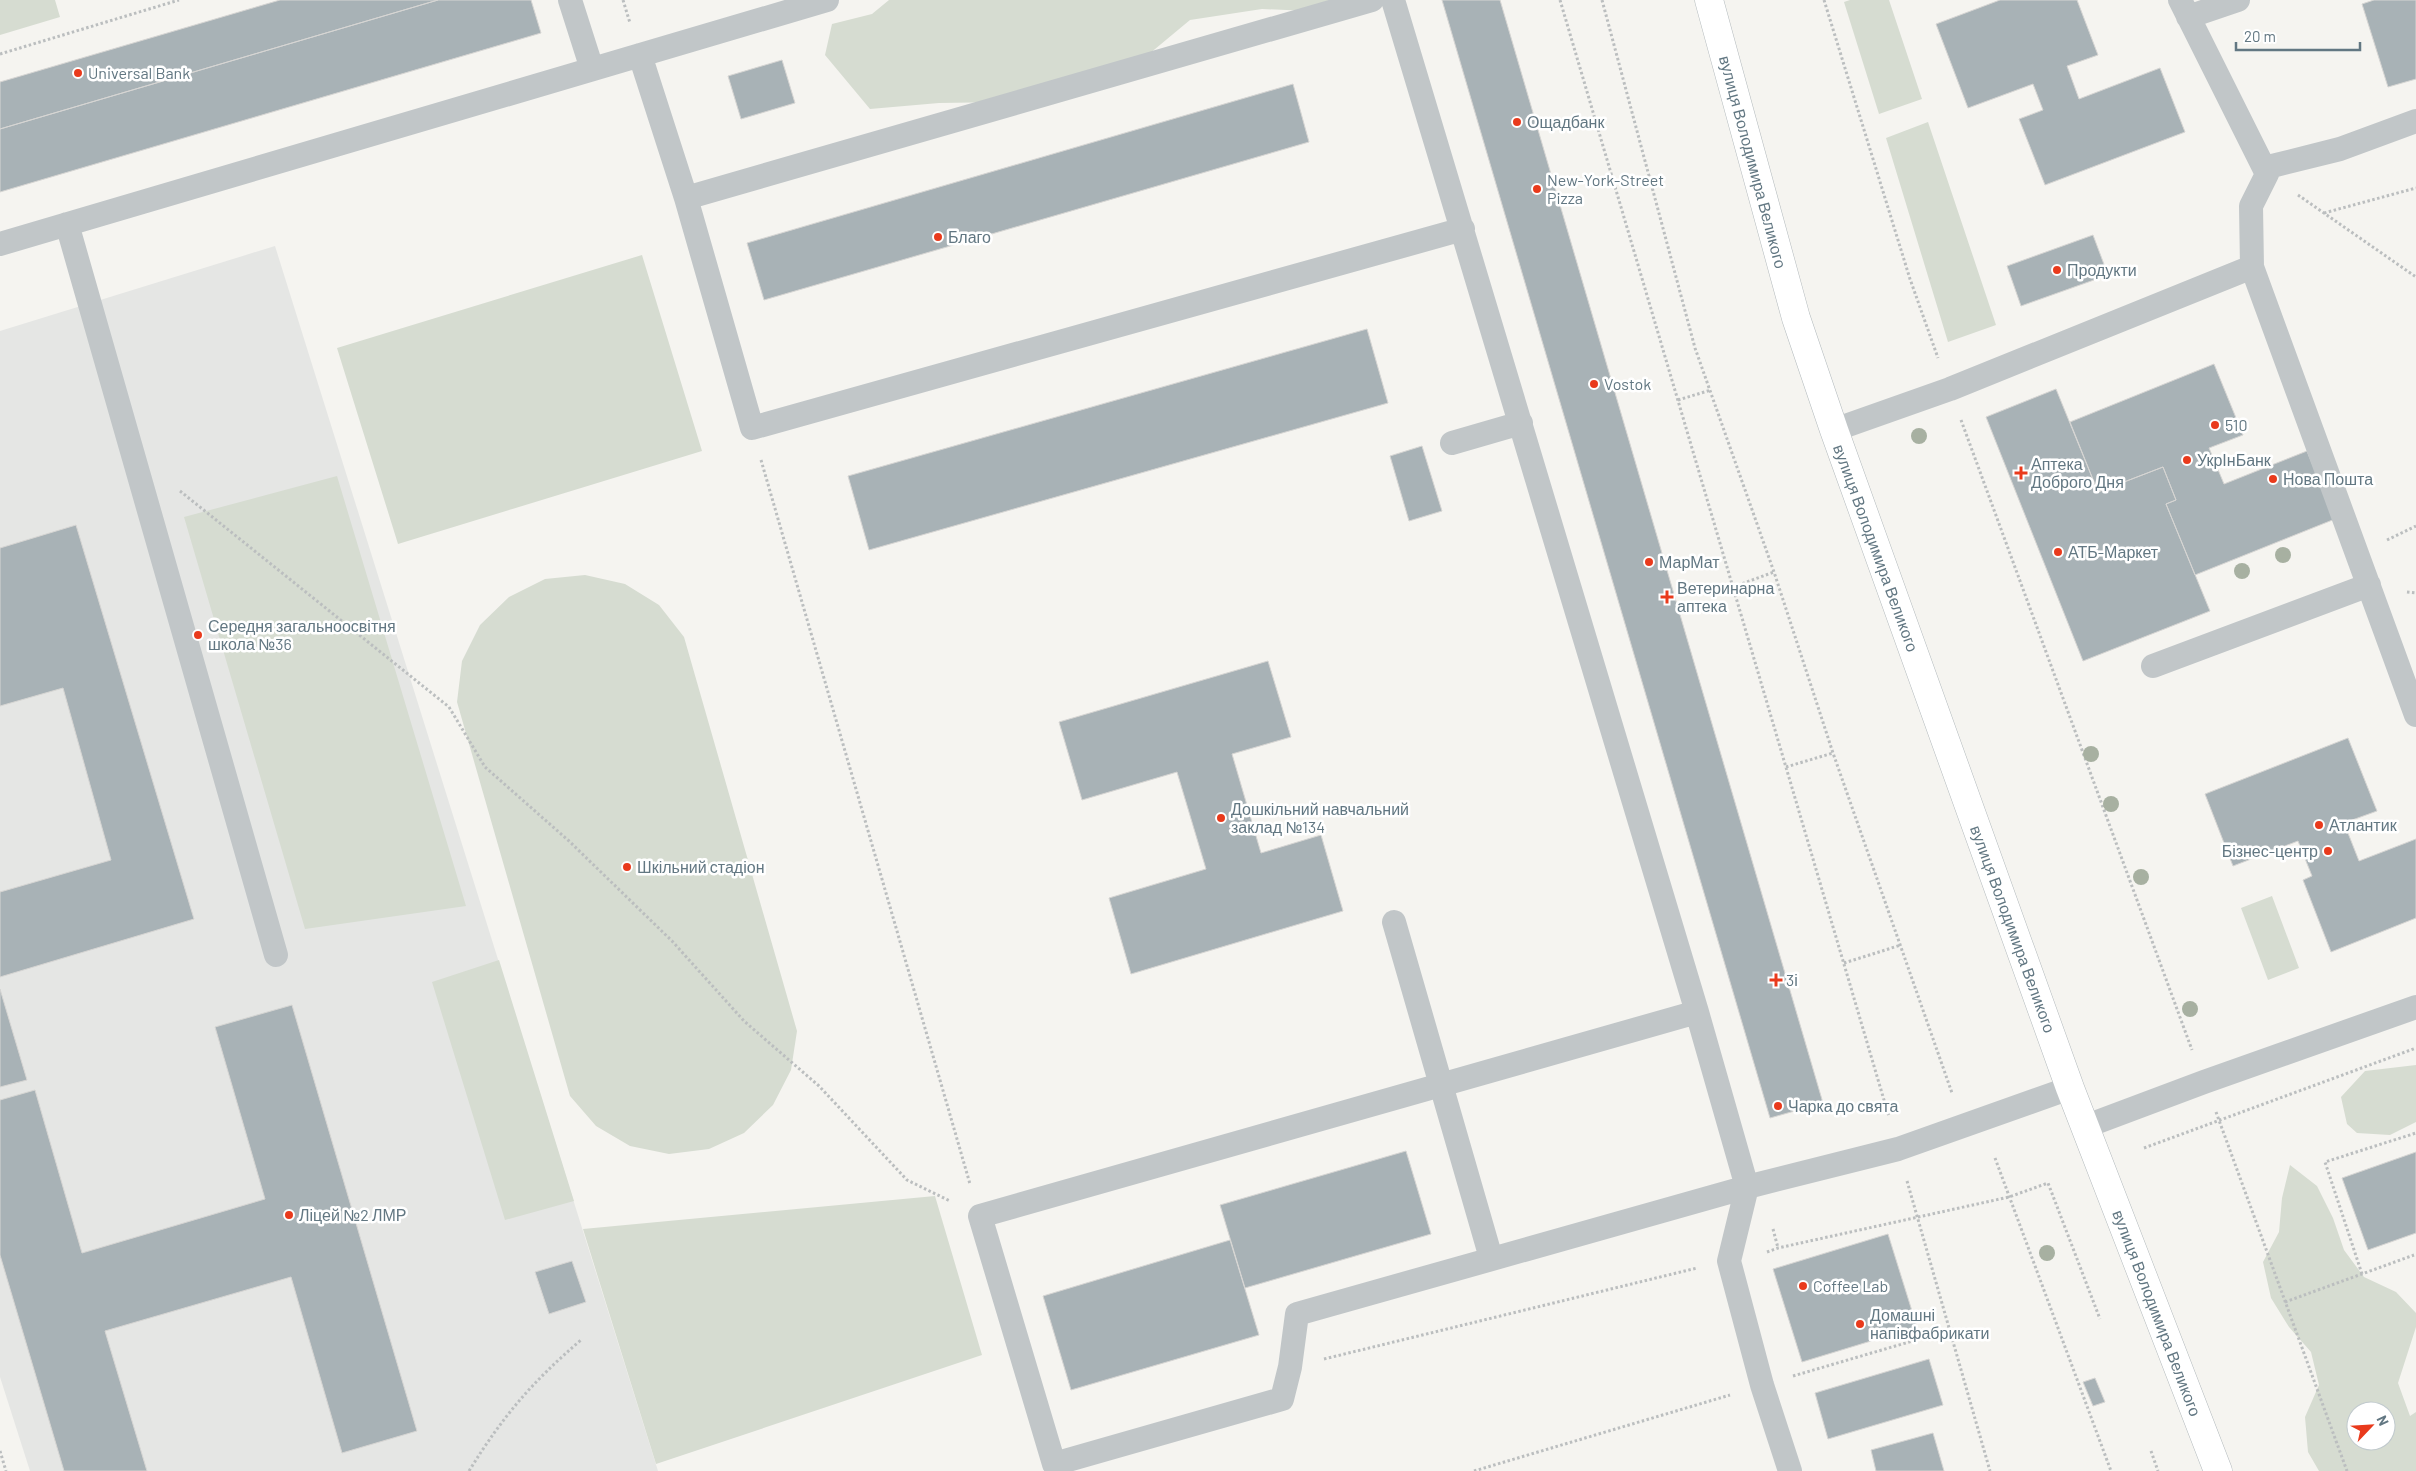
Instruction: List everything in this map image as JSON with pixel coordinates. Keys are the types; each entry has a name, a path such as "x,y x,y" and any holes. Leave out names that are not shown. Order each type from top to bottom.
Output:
{"main road":[{"name":"вулиця Володимира Великого","path":"1709,0 1796,318 1834,430 2084,1127 2218,1471"}],"lane":[{"path":"570,0 592,69"},
{"path":"0,244 827,0"},
{"path":"686,198 1372,0"},
{"path":"1393,0 1697,1012 1747,1187 1729,1261 1762,1385 1790,1471"},
{"path":"2238,0 2184,8 2266,171 2251,206 2252,267 2416,715"},
{"path":"640,55 686,198 752,428 1463,229"},
{"path":"2266,171 2340,150 2416,121"},
{"path":"67,224 276,955"},
{"path":"1834,430 1950,389 2252,267"},
{"path":"1452,443 1521,423"},
{"path":"2153,666 2368,585"},
{"path":"1394,922 1491,1258"},
{"path":"2084,1127 2204,1082 2416,1007"},
{"path":"1697,1012 980,1216 1054,1464 1282,1399 1290,1367 1297,1314 1747,1187 1898,1149 2070,1088"}],"path":[{"path":"0,54 179,0"},
{"path":"1560,0 1889,1116"},
{"path":"1602,0 1695,348 1774,572 1833,753 1953,1096"},
{"path":"1824,0 1910,279 2188,1040"},
{"path":"2266,171 2416,277"},
{"path":"2324,213 2416,188"},
{"path":"1678,400 1711,390"},
{"path":"752,428 980,1216"},
{"path":"178,490 449,707 485,767 569,841 672,941 744,1021 819,1086 907,1180 980,1216"},
{"path":"1733,587 1774,572"},
{"path":"1786,767 1833,753"},
{"path":"1844,963 1900,945"},
{"path":"2144,1148 2416,1048"},
{"path":"2204,1082 2347,1471"},
{"path":"2362,1274 2325,1162 2416,1133"},
{"path":"1995,1158 2111,1471"},
{"path":"1764,1253 1778,1248 2009,1197 2048,1183 2100,1320"},
{"path":"1918,1217 1990,1471"},
{"path":"2286,1302 2414,1255"},
{"path":"1290,1367 1729,1261"},
{"path":"1474,1471 1950,1330"},
{"path":"469,1471 493,1432 517,1401 580,1340"},
{"path":"0,1451 2,1466 6,1471"},
{"path":"2151,1451 2158,1471"}],"shaded area":[{"path":"0,0 55,0 60,17 0,35"},
{"path":"889,0 1331,0 1331,12 1262,9 1190,20 1137,64 1006,102 939,103 870,109 825,55 832,24 872,14"},
{"path":"1850,0 1889,0 1922,99 1879,114 1844,2"},
{"path":"1928,122 1996,325 1948,342 1886,138"},
{"path":"275,246 658,1471 30,1471 0,1377 0,331"},
{"path":"642,255 702,451 398,544 337,348"},
{"path":"337,476 466,906 305,929 184,517"},
{"name":"Шкільний стадіон","path":"585,575 625,584 659,605 684,637 797,1031 791,1070 773,1105 744,1133 709,1149 669,1154 630,1146 596,1126 570,1096 457,702 462,661 480,625 509,597 545,579"},
{"path":"2272,896 2299,968 2268,980 2241,908"},
{"path":"499,960 574,1201 505,1220 432,982"},
{"path":"2416,1065 2416,1122 2390,1135 2357,1133 2347,1124 2341,1097 2365,1071"},
{"path":"2290,1165 2317,1186 2333,1218 2344,1250 2364,1277 2396,1292 2416,1313 2416,1327 2398,1383 2410,1416 2416,1412 2416,1471 2319,1471 2308,1452 2305,1417 2319,1385 2311,1352 2289,1327 2271,1298 2263,1262 2279,1232 2282,1198"},
{"path":"935,1196 982,1355 656,1464 583,1229"}],"building":[{"path":"280,0 438,0 0,129 0,82"},
{"path":"438,0 531,0 541,33 0,192 0,129"},
{"path":"1442,0 1500,0 1823,1103 1770,1118"},
{"path":"2000,0 2077,0 2098,55 2067,66 2079,99 2160,68 2185,132 2045,185 2019,119 2043,110 2033,84 1968,108 1936,24"},
{"path":"2374,0 2416,0 2416,79 2388,87 2362,4"},
{"path":"782,60 795,103 741,119 728,76"},
{"path":"1293,84 1309,142 764,300 747,243"},
{"name":"Продукти","path":"2093,235 2108,275 2021,306 2007,266"},
{"path":"1367,329 1388,403 869,550 848,476"},
{"path":"2214,364 2243,435 2209,448 2224,484 2307,451 2335,519 2195,575 2166,504 2176,500 2163,467 2098,492 2070,422"},
{"path":"2056,389 2098,492 2163,467 2176,500 2166,504 2210,611 2083,661 1986,417"},
{"path":"1422,446 1442,511 1409,521 1390,456"},
{"path":"76,525 194,919 0,977 0,892 111,860 63,688 0,706 0,548"},
{"name":"Дошкільний навчальний заклад №134","path":"1268,661 1291,737 1232,754 1261,853 1321,835 1343,911 1131,974 1109,898 1206,869 1177,772 1082,800 1059,722"},
{"name":"Бізнес-центр","path":"2348,738 2377,811 2344,823 2359,861 2416,839 2416,918 2331,952 2303,880 2312,876 2298,841 2233,866 2205,794"},
{"path":"0,989 27,1080 0,1087"},
{"path":"292,1005 417,1431 342,1453 291,1277 105,1331 147,1471 64,1471 0,1255 0,1100 35,1090 82,1253 265,1199 215,1027"},
{"path":"1406,1151 1431,1234 1245,1288 1220,1205"},
{"path":"2416,1152 2416,1233 2368,1250 2342,1178"},
{"path":"1888,1234 1917,1327 1802,1362 1773,1269"},
{"path":"1230,1240 1259,1335 1071,1390 1043,1296"},
{"path":"572,1261 586,1302 549,1314 535,1272"},
{"path":"1929,1359 1943,1405 1828,1439 1815,1393"},
{"path":"2095,1378 2105,1402 2093,1406 2083,1382"},
{"path":"1933,1433 1944,1471 1876,1471 1871,1450"}],"place":[{"name":"Universal Bank","path":"78,73"},
{"name":"Ощадбанк","path":"1517,122"},
{"name":"New-York-Street Pizza","path":"1537,189"},
{"name":"Благо","path":"938,237"},
{"name":"Продукти","path":"2057,270"},
{"name":"Vostok","path":"1594,384"},
{"name":"510","path":"2215,425"},
{"name":"УкрІнБанк","path":"2187,460"},
{"name":"Аптека Доброго Дня","path":"2021,473"},
{"name":"Нова Пошта","path":"2273,479"},
{"name":"АТБ-Маркет","path":"2058,552"},
{"name":"МарМат","path":"1649,562"},
{"name":"Ветеринарна аптека","path":"1667,597"},
{"name":"Середня загальноосвітня школа №36","path":"198,635"},
{"name":"Дошкільний навчальний заклад №134","path":"1221,818"},
{"name":"Атлантик","path":"2319,825"},
{"name":"Бізнес-центр","path":"2328,851"},
{"name":"Шкільний стадіон","path":"627,867"},
{"name":"3і","path":"1776,980"},
{"name":"Чарка до свята","path":"1778,1106"},
{"name":"Ліцей №2 ЛМР","path":"289,1215"},
{"name":"Coffee Lab","path":"1803,1286"},
{"name":"Домашні напівфабрикати","path":"1860,1324"}]}
